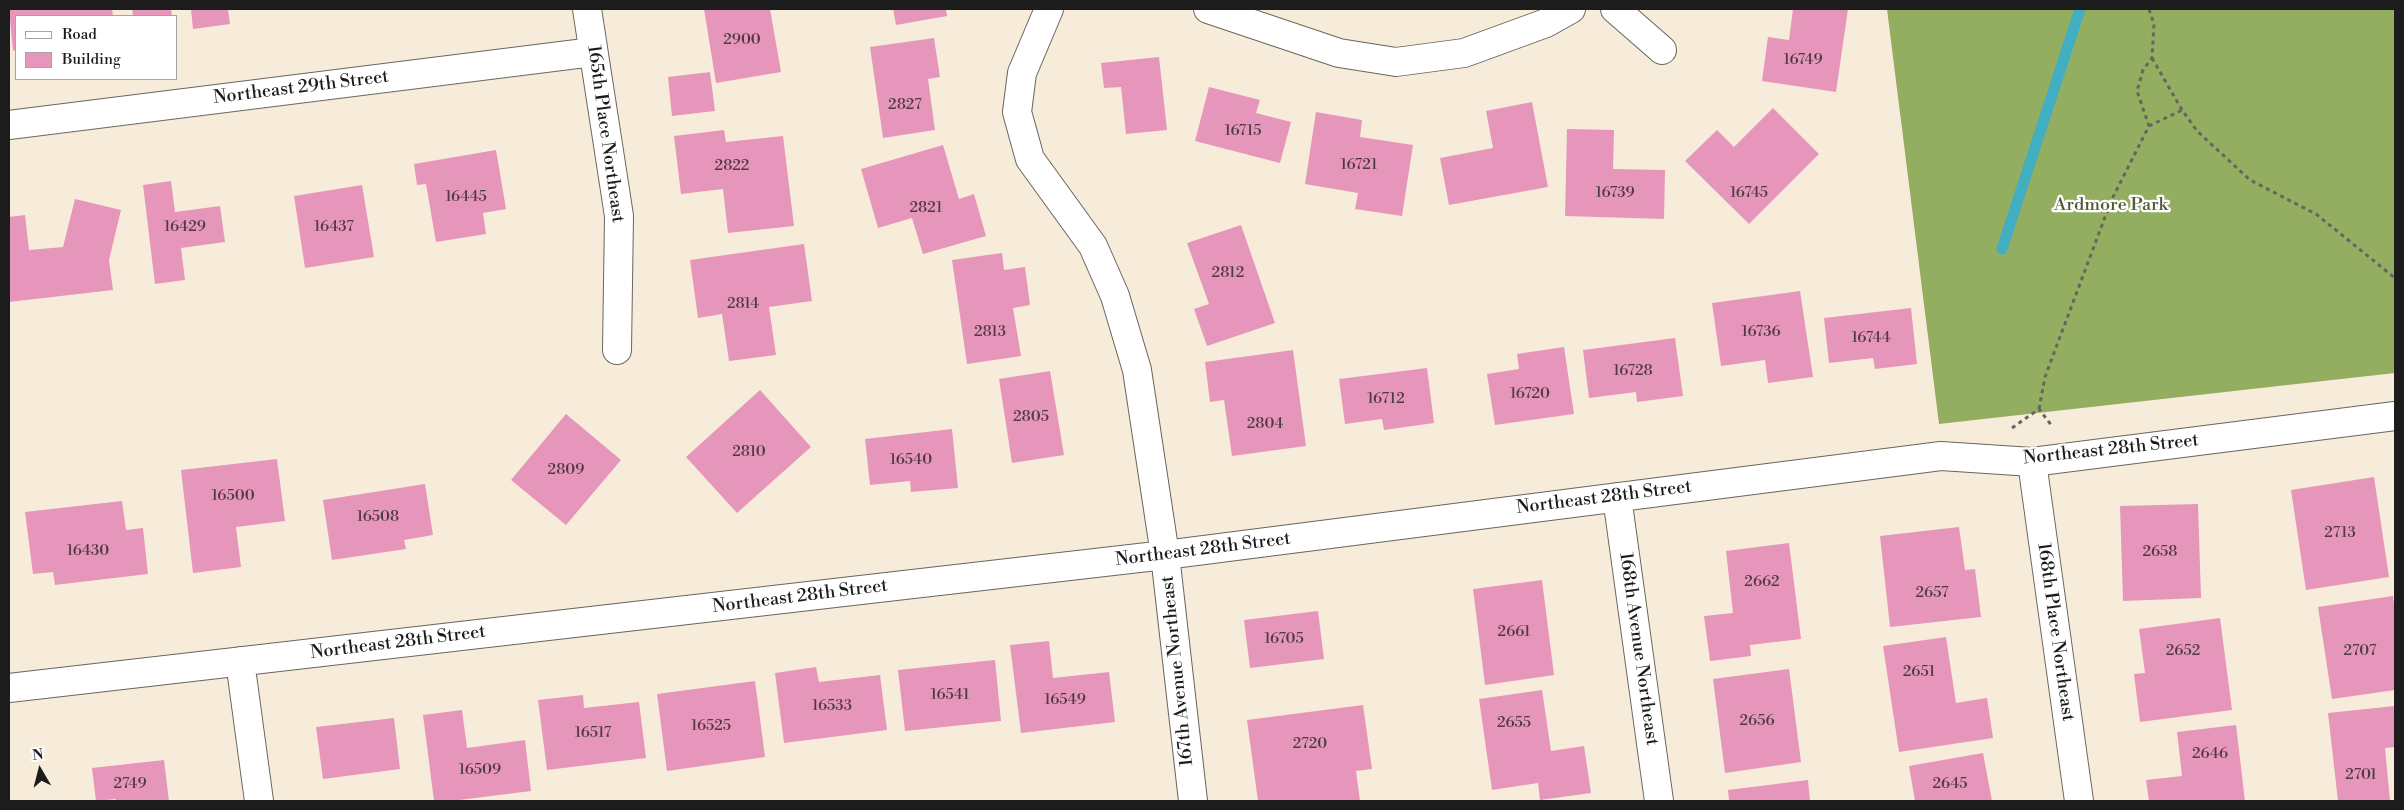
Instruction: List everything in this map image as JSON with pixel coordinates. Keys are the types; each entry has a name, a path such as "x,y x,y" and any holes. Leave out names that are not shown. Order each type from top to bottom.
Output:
{"street":[{"name":"165th Place Northeast","path":"587,9 620,216 617,350"},
{"name":"167th Avenue Northeast","path":"1049,9 1022,73 1017,112 1030,159 1093,246 1116,296 1137,370 1165,555 1193,801"},
{"path":"1208,9 1338,53 1396,62 1464,54 1546,23 1571,9"},
{"path":"1615,9 1662,50"},
{"name":"Northeast 29th Street","path":"9,125 593,52"},
{"name":"Northeast 28th Street","path":"9,688 1165,555 1941,456 2032,462 2395,416"},
{"name":"168th Place Northeast","path":"2032,462 2079,801"},
{"name":"168th Avenue Northeast","path":"1617,497 1660,801"},
{"path":"240,661 259,801"}],"path":[{"path":"2149,9 2154,24 2152,58 2182,110 2197,131 2250,180 2316,214 2395,278"},
{"path":"2149,126 2137,91 2143,70 2152,58"},
{"path":"2009,430 2039,409 2045,377 2111,201 2149,126 2182,110"},
{"path":"2039,409 2054,430"}],"green space":[{"name":"Ardmore Park","path":"1887,9 2395,9 2395,373 1939,424"}],"building":[{"path":"9,9 112,9 113,15 15,15 15,50 13,51"},
{"path":"132,9 171,9 172,15 133,15"},
{"path":"191,9 228,9 230,24 193,29"},
{"path":"704,9 770,9 781,72 716,83"},
{"path":"893,9 946,9 947,16 896,25"},
{"path":"1793,9 1848,9 1836,92 1762,81 1768,37 1789,40"},
{"path":"934,38 940,77 928,79 935,130 883,138 870,47"},
{"path":"1159,57 1167,130 1126,134 1121,87 1104,88 1101,63"},
{"path":"710,72 715,111 672,116 668,77"},
{"path":"1209,87 1260,100 1256,113 1291,122 1280,163 1195,141"},
{"path":"1532,102 1548,187 1449,205 1440,158 1493,148 1486,111"},
{"path":"1773,108 1819,154 1749,224 1685,161 1717,130 1734,147"},
{"path":"1316,112 1362,120 1360,137 1413,145 1402,216 1355,209 1358,193 1305,184"},
{"path":"1567,129 1614,130 1613,169 1665,170 1664,219 1565,216"},
{"path":"724,130 726,142 783,136 794,226 728,233 723,189 681,194 674,136"},
{"path":"943,145 959,199 974,194 986,236 923,254 912,218 878,228 861,169"},
{"path":"496,150 506,209 483,213 486,234 436,242 426,184 417,185 414,164"},
{"path":"171,181 175,212 220,206 225,242 181,248 185,280 155,284 143,185"},
{"path":"362,185 374,257 305,268 294,196"},
{"path":"75,199 121,210 109,260 113,290 9,302 9,217 25,215 29,250 63,247"},
{"path":"1241,225 1275,323 1207,346 1194,309 1209,304 1187,243"},
{"path":"804,244 812,301 769,307 776,355 729,361 722,314 698,318 690,260"},
{"path":"1002,253 1004,270 1025,267 1030,305 1013,308 1021,356 967,364 952,260"},
{"path":"1800,291 1813,377 1768,383 1765,360 1721,366 1712,303"},
{"path":"1911,308 1917,364 1875,369 1873,358 1829,363 1824,318"},
{"path":"1675,338 1683,396 1637,402 1636,392 1589,398 1583,350"},
{"path":"1564,347 1574,414 1495,425 1487,374 1519,369 1517,354"},
{"path":"1293,350 1306,446 1232,456 1224,400 1210,402 1205,362"},
{"path":"1427,368 1434,423 1384,430 1382,419 1345,424 1339,379"},
{"path":"1050,371 1064,455 1012,463 999,379"},
{"path":"760,390 811,447 737,513 686,457"},
{"path":"566,414 621,460 566,525 511,480"},
{"path":"952,429 958,488 911,492 910,481 870,485 865,439"},
{"path":"277,459 285,521 236,527 241,567 193,573 181,470"},
{"path":"2374,477 2389,577 2306,590 2291,490"},
{"path":"425,484 433,535 404,540 406,549 332,560 323,500"},
{"path":"122,501 126,530 143,528 148,574 55,585 53,572 33,574 25,512"},
{"path":"2198,504 2201,598 2123,601 2120,506"},
{"path":"1959,527 1965,570 1975,569 1981,617 1890,627 1880,536"},
{"path":"1789,543 1801,639 1750,645 1751,656 1710,661 1704,616 1733,613 1726,551"},
{"path":"1542,580 1554,675 1485,685 1473,589"},
{"path":"2393,596 2395,612 2395,690 2332,699 2318,607"},
{"path":"1318,611 1324,659 1250,668 1244,620"},
{"path":"2220,618 2232,710 2140,722 2134,674 2145,673 2139,629"},
{"path":"1946,637 1956,703 1987,698 1993,738 1899,752 1883,646"},
{"path":"1049,641 1053,678 1109,672 1115,722 1021,733 1010,645"},
{"path":"995,660 1001,721 905,731 898,670"},
{"path":"816,667 819,682 880,675 887,730 784,743 775,673"},
{"path":"1789,669 1801,762 1725,773 1713,679"},
{"path":"755,681 765,757 667,771 657,694"},
{"path":"1542,690 1551,751 1584,746 1591,793 1540,800 1538,783 1492,790 1479,699"},
{"path":"583,695 584,708 639,702 646,758 547,770 538,700"},
{"path":"1363,705 1372,769 1356,771 1360,801 1258,801 1247,720"},
{"path":"2395,706 2395,747 2385,748 2390,801 2338,801 2328,713"},
{"path":"462,710 467,748 525,740 531,791 451,801 434,801 423,715"},
{"path":"394,718 400,769 323,779 316,727"},
{"path":"2236,725 2245,801 2149,801 2146,780 2182,776 2177,732"},
{"path":"1983,753 1992,801 1915,801 1909,766"},
{"path":"164,760 169,801 116,801 116,799 96,801 92,768"},
{"path":"1808,780 1810,801 1729,801 1728,790"}],"waterway":[{"path":"2002,249 2080,9"}]}
